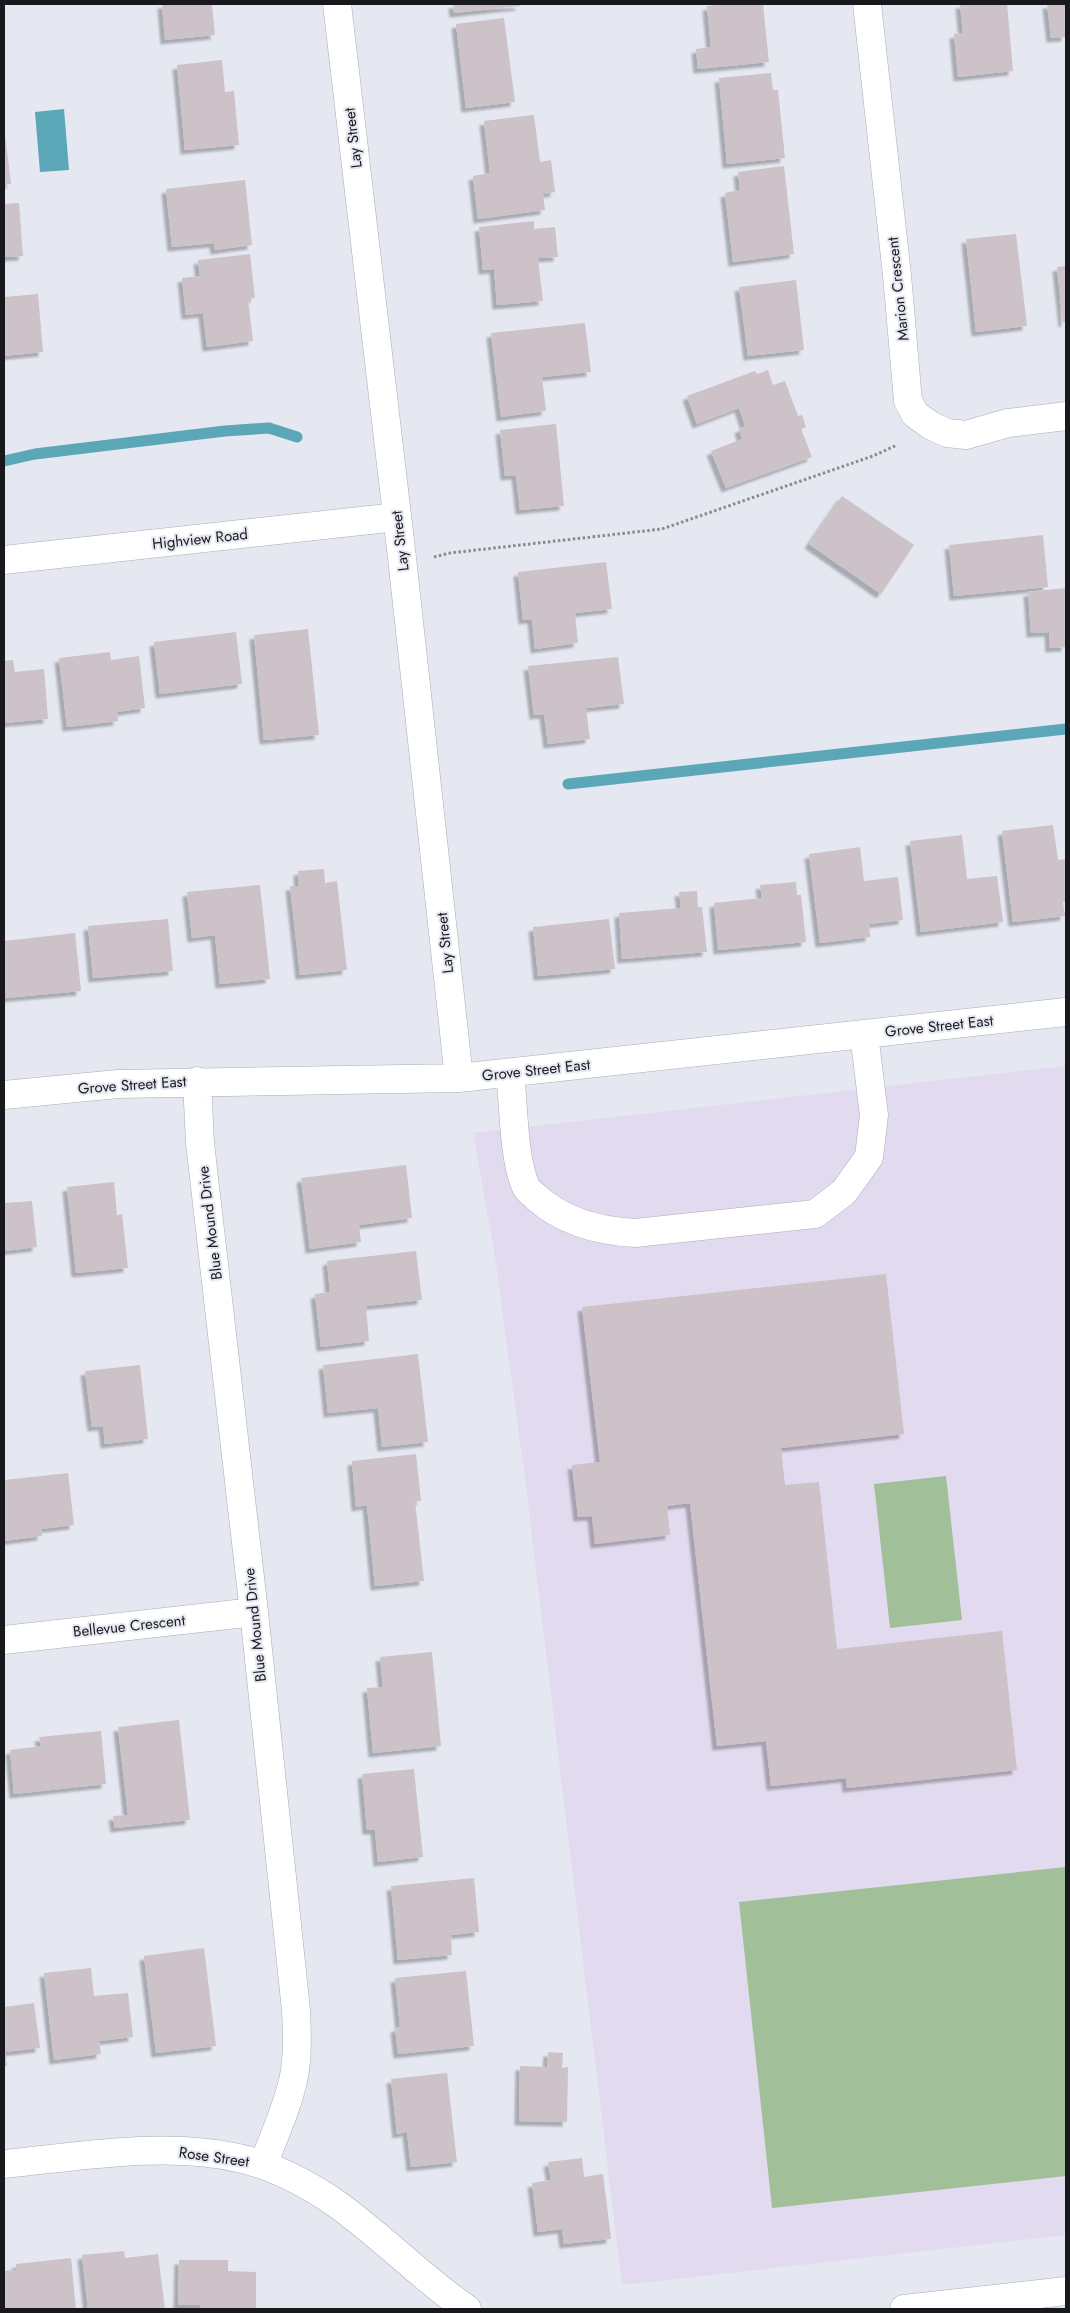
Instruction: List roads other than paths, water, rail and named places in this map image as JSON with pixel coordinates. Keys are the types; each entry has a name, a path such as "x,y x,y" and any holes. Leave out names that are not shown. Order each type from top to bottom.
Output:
{"street":[{"name":"Lay Street","path":"337,4 402,558 459,1078"},
{"name":"Marion Crescent","path":"868,4 897,275 908,400 915,414 930,425 947,433 966,435 1008,423 1066,416"},
{"name":"Highview Road","path":"4,560 397,517"},
{"name":"Grove Street East","path":"4,1095 118,1084 197,1081 459,1078 1066,1012"},
{"path":"510,1073 519,1157 526,1189 551,1210 580,1223 608,1232 635,1233 815,1214 844,1192 869,1157 874,1115 864,1034"},
{"name":"Blue Mound Drive","path":"197,1081 200,1143 254,1612 296,2010 297,2046 294,2076 287,2102 263,2165"},
{"name":"Bellevue Crescent","path":"4,1640 254,1612"},
{"name":"Rose Street","path":"4,2164 115,2153 170,2151 238,2158 263,2165 285,2173 332,2201 364,2225 421,2275 467,2309"},
{"path":"904,2309 1066,2291"}],"water":[{"path":"64,109 69,170 40,172 35,112"}],"waterway":[{"path":"4,461 35,454 225,431 269,428 297,437"},
{"path":"568,784 1066,729"}]}
